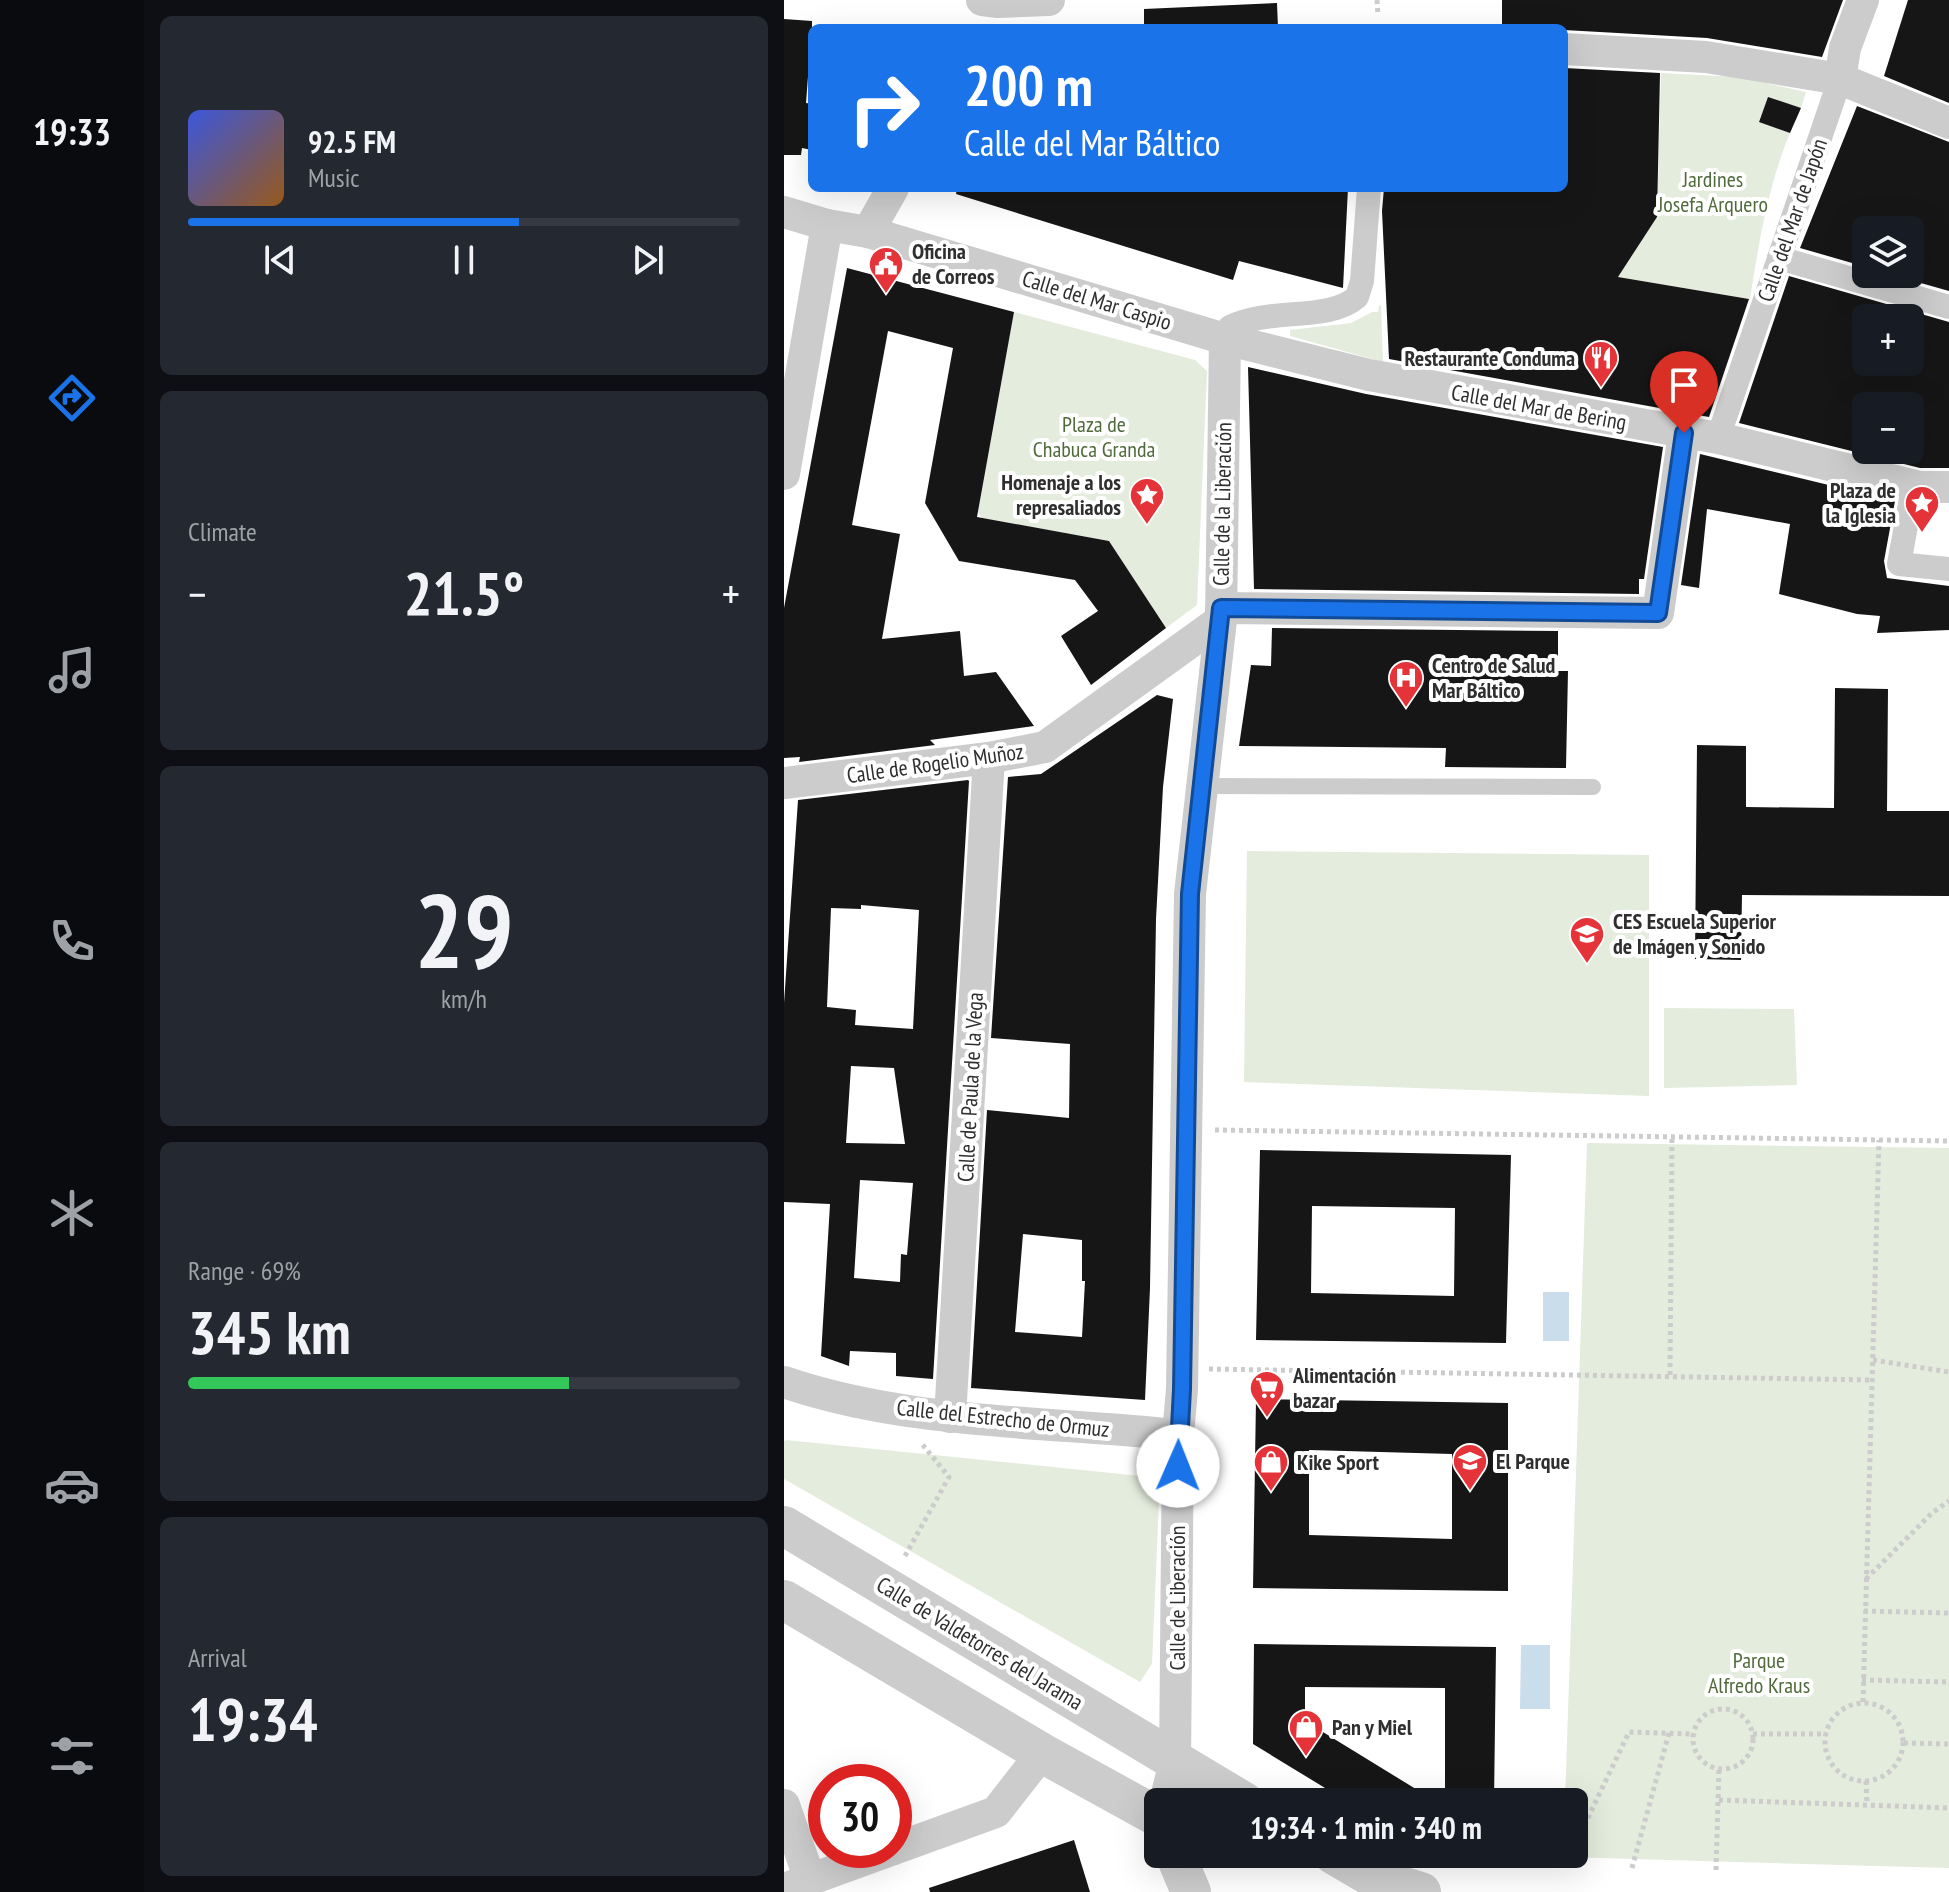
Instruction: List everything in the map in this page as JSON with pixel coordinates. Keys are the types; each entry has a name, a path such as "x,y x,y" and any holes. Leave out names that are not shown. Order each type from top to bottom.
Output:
{"street":[{"path":"988,10 1049,0"},
{"name":"Calle del Mar de Japón","path":"1718,438 1840,79 1845,48 1863,0"},
{"path":"1568,49 1706,57 1840,79 1949,123"},
{"path":"868,232 891,192"},
{"path":"1225,339 1230,327 1256,316 1331,310 1357,297 1362,281 1369,192"},
{"name":"Calle del Mar Caspio","path":"784,212 827,225 868,232 1225,339"},
{"path":"784,474 827,225"},
{"path":"1779,258 1949,307"},
{"name":"Calle del Mar de Bering","path":"1225,339 1369,375 1718,438 1920,487 1949,487"},
{"name":"Calle de la Liberación","path":"1178,1435 1182,1368 1190,894 1221,614 1225,339"},
{"path":"1221,614 1658,613 1684,433"},
{"path":"1912,493 1899,564 1949,569"},
{"name":"Calle de Rogelio Muñoz","path":"784,783 989,758 1045,747 1221,614"},
{"path":"1155,666 1184,667 1214,684"},
{"name":"Calle de Paula de la Vega","path":"950,1417 989,758"},
{"name":"Calle del Estrecho de Ormuz","path":"784,1382 821,1394 950,1417 1178,1435"},
{"name":"Calle de Liberación","path":"1175,1762 1178,1435"},
{"name":"Calle de Valdetorres del Jarama","path":"784,1526 1220,1788"},
{"path":"784,1600 1042,1753 1144,1809"},
{"path":"912,1843 996,1812 1042,1753"},
{"path":"1168,1788 1175,1762"},
{"path":"784,1805 797,1884 842,1868"},
{"path":"1181,1868 1191,1892"},
{"path":"1353,1868 1376,1884 1421,1892"}],"lane":[{"path":"1201,786 1593,787"}],"path":[{"path":"1377,0 1378,15"},
{"path":"1186,1130 1949,1141"},
{"path":"1670,1375 1672,1137"},
{"path":"1863,1702 1879,1140"},
{"path":"1873,1360 1949,1372"},
{"path":"1182,1368 1872,1380"},
{"path":"905,1556 949,1477 922,1444"},
{"path":"1866,1580 1932,1513 1949,1501"},
{"path":"1864,1611 1949,1613"},
{"path":"1862,1680 1949,1682"},
{"path":"1863,1702 1886,1710 1899,1725 1904,1743 1898,1762 1891,1771 1866,1781 1842,1775 1832,1765 1825,1748 1826,1734 1837,1714 1863,1702"},
{"path":"1725,1708 1744,1716 1753,1734 1750,1752 1744,1760 1728,1768 1719,1768 1701,1759 1695,1751 1693,1734 1698,1721 1706,1714 1725,1708"},
{"path":"1588,1818 1629,1732 1693,1734"},
{"path":"1632,1868 1669,1733"},
{"path":"1753,1734 1826,1734"},
{"path":"1904,1743 1949,1744"},
{"path":"1716,1870 1719,1768"},
{"path":"1866,1781 1867,1805"},
{"path":"1719,1800 1949,1808"}],"green space":[{"name":"Jardines Josefa Arquero","path":"1661,73 1739,77 1806,92 1801,108 1768,98 1759,121 1790,133 1770,194 1750,299 1618,277 1657,217"},
{"path":"1381,305 1383,362 1290,336 1290,330 1351,323 1378,312"},
{"name":"Plaza de Chabuca Granda","path":"1014,312 1195,360 1207,371 1197,605 1166,628 1109,541 982,518 978,512"},
{"path":"1247,851 1649,855 1649,1096 1244,1082"},
{"path":"1664,1008 1794,1009 1797,1085 1664,1088"},
{"name":"Parque Alfredo Kraus","path":"1587,1143 1949,1148 1949,1868 1588,1858 1588,1788 1565,1788"},
{"path":"786,1440 1160,1478 1152,1664 1140,1682 784,1479"}],"water":[{"path":"1543,1292 1569,1292 1569,1341 1543,1341"},
{"path":"1521,1645 1550,1645 1550,1709 1520,1709"}],"building":[{"path":"1502,0 1843,0 1822,57 1707,38 1568,30 1568,24 1502,24"},
{"path":"1908,0 1949,0 1949,103 1884,76"},
{"path":"1277,3 1278,24 1144,24 1144,9"},
{"path":"784,19 812,21 808,24 808,149 802,148 801,155 784,155"},
{"path":"1568,68 1660,73 1657,217 1618,277 1749,299 1709,417 1389,359 1384,192 1568,192"},
{"path":"1768,97 1801,108 1790,133 1759,122"},
{"path":"1857,106 1949,142 1949,291 1924,284 1924,216 1852,216 1852,263 1800,248"},
{"path":"1348,192 1343,288 1239,261 1233,280 956,194"},
{"path":"847,268 1014,312 977,517 1109,541 1166,628 1091,685 1061,636 1098,611 1075,580 959,561 925,503 953,348 888,331 852,525 900,534 882,639 960,631 964,676 996,672 1034,726 930,740 935,745 799,762 800,757 784,758 784,608"},
{"path":"1789,276 1886,304 1852,304 1852,376 1924,376 1924,315 1949,322 1949,468 1920,468 1904,464 1924,464 1924,392 1852,392 1852,451 1739,423"},
{"path":"1248,367 1366,394 1663,447 1644,579 1639,579 1639,594 1254,589"},
{"path":"1700,454 1895,501 1884,561 1887,578 1949,586 1949,630 1877,633 1880,616 1857,614 1779,594 1790,524 1707,509 1699,588 1681,585"},
{"name":"Centro de Salud Mar Báltico","path":"1272,628 1558,631 1558,671 1568,671 1566,768 1445,767 1446,748 1239,746 1251,665 1271,666"},
{"path":"1835,688 1888,689 1887,811 1949,811 1949,896 1742,895 1741,960 1695,959 1697,745 1746,746 1746,807 1834,808"},
{"path":"1157,695 1173,699 1163,787 1156,919 1150,1288 1145,1400 971,1388 987,1110 1069,1118 1070,1044 991,1038 1008,777 1041,774","holes":["1023,1234 1082,1240 1082,1281 1085,1281 1082,1337 1015,1332"]},
{"path":"969,781 933,1379 896,1376 896,1353 850,1351 849,1366 821,1356 830,1204 784,1202 784,1003 798,800","holes":["861,905 919,910 913,1029 855,1025 856,1010 827,1007 831,908 861,909","851,1066 894,1068 905,1144 846,1143","860,1180 913,1183 907,1255 901,1254 900,1282 854,1278"]},
{"path":"1260,1150 1511,1155 1506,1343 1256,1340","holes":["1312,1206 1455,1208 1454,1296 1311,1293"]},
{"path":"1256,1399 1508,1403 1508,1591 1253,1588","holes":["1309,1450 1452,1454 1452,1539 1309,1535"]},
{"path":"1254,1644 1496,1647 1494,1788 1445,1788 1445,1688 1305,1687 1305,1721 1414,1788 1325,1788 1253,1744"},
{"path":"1074,1840 1090,1892 930,1892 929,1888"}],"place":[{"name":"Oficina de Correos","path":"886,295"},
{"name":"Restaurante Conduma","path":"1601,389"},
{"name":"Homenaje a los represaliados","path":"1147,526"},
{"name":"Plaza de la Iglesia","path":"1922,534"},
{"name":"Centro de Salud Mar Báltico","path":"1406,709"},
{"name":"CES Escuela Superior de Imágen y Sonido","path":"1587,965"},
{"name":"Alimentación bazar","path":"1267,1419"},
{"name":"El Parque","path":"1470,1492"},
{"name":"Kike Sport","path":"1271,1493"},
{"name":"Pan y Miel","path":"1306,1758"}],"route":[{"path":"1178,1466 1190,894 1221,608 1658,613 1684,433"}]}
